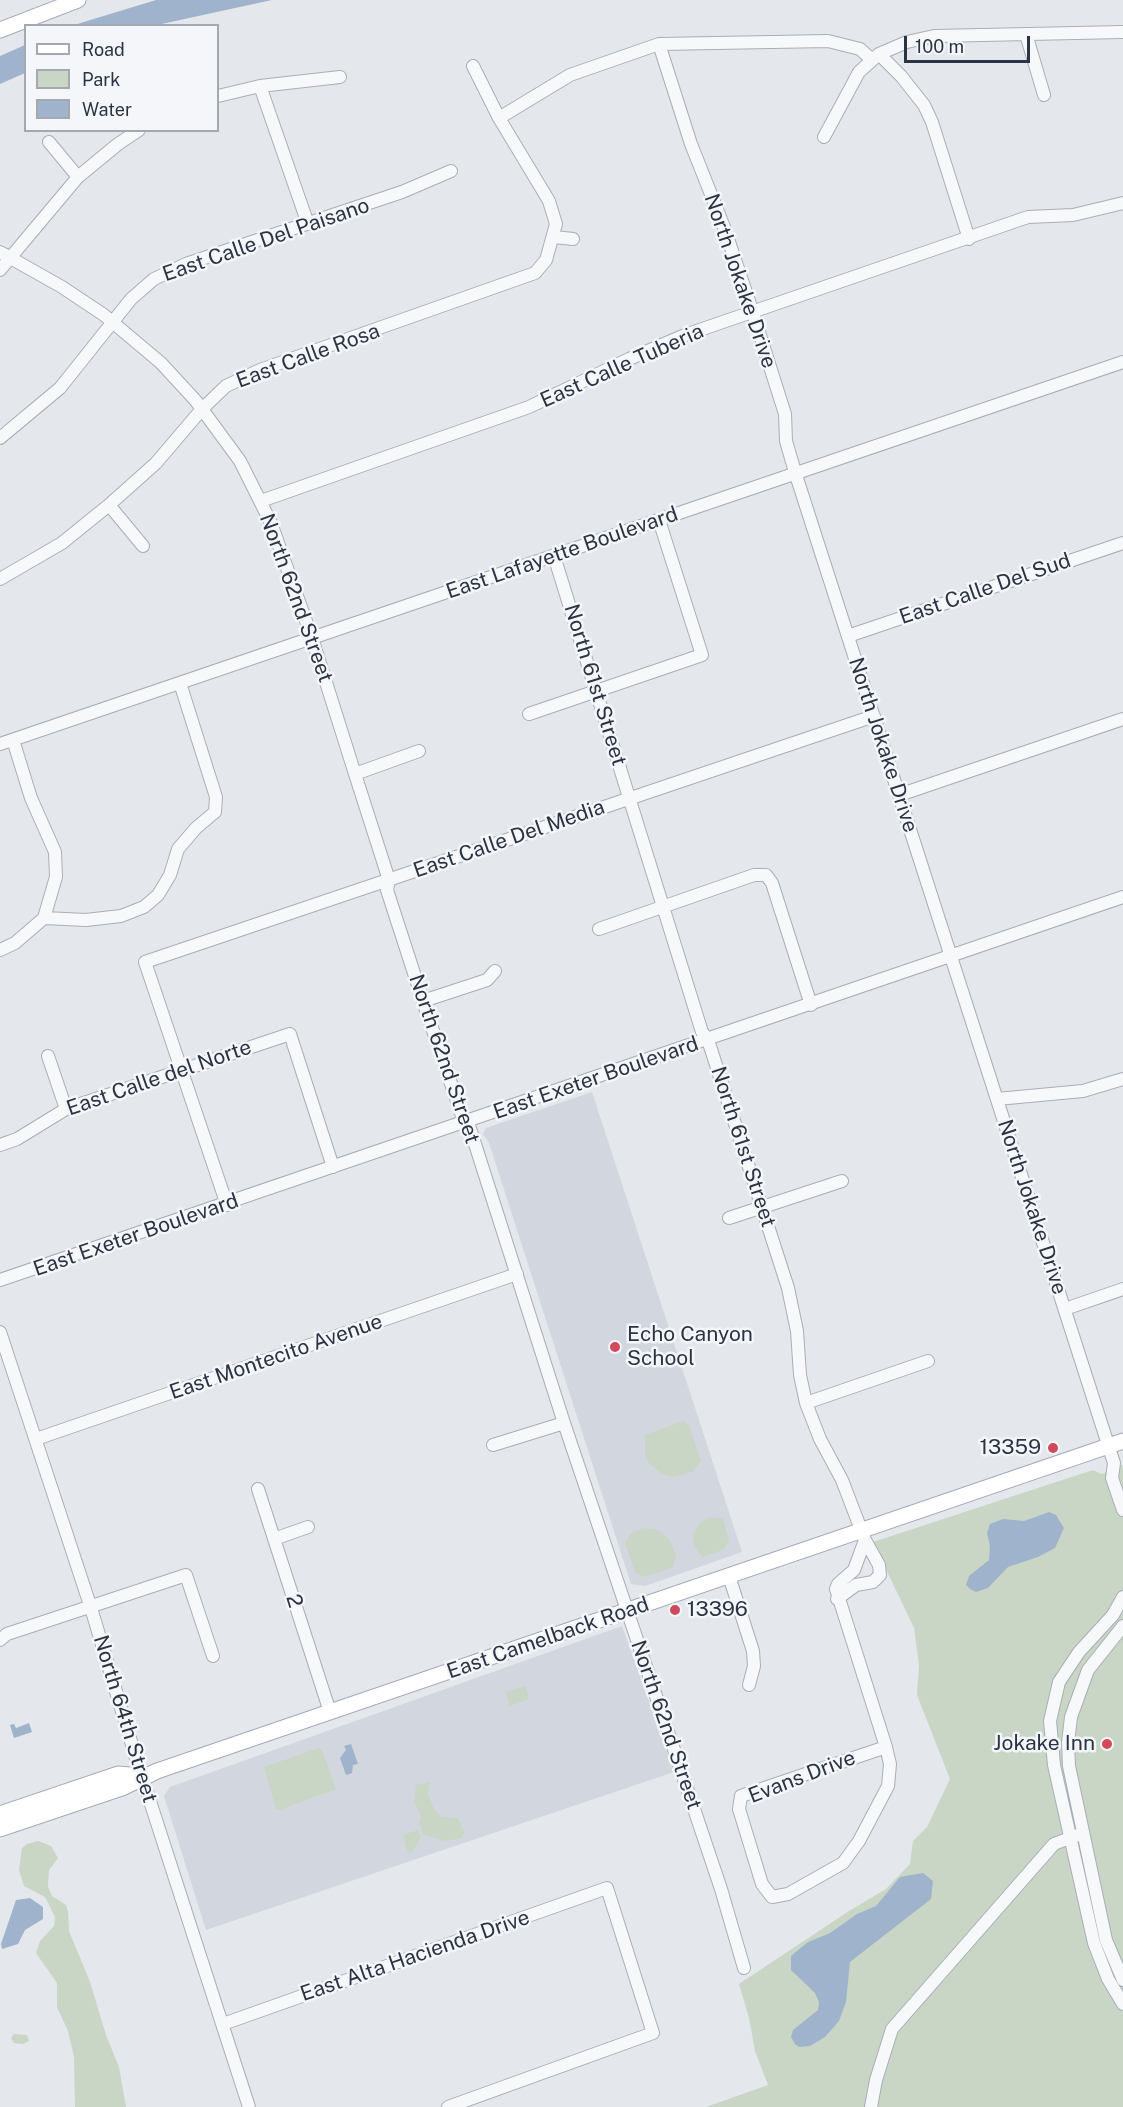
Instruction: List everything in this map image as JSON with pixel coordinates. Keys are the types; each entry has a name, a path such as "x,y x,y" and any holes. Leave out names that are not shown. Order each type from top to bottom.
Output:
{"main road":[{"path":"0,30 54,4 78,0"},
{"name":"East Camelback Road","path":"0,1830 122,1788 142,1776 729,1576 864,1535 1116,1444"},
{"name":"East Camelback Road","path":"0,1814 118,1774 142,1776"}],"street":[{"path":"824,137 852,82 875,57 907,42 934,36 1123,32"},
{"path":"1026,34 1044,95"},
{"path":"500,118 570,75 659,44 828,41 860,49 901,76 924,105 969,238"},
{"name":"North Jokake Drive","path":"659,44 691,144 724,228 753,313 785,414 786,441 795,472 1065,1309 1116,1444 1114,1463"},
{"path":"473,66 500,118 549,201 556,224 554,237 573,239"},
{"path":"219,96 260,86 340,77"},
{"path":"260,86 308,224"},
{"path":"0,270 78,177 136,132"},
{"path":"49,142 78,177"},
{"name":"East Calle Del Paisano","path":"0,438 60,388 131,299 154,279 186,264 402,192 451,171"},
{"name":"East Calle Tuberia","path":"261,501 529,407 685,335 1028,218 1073,216 1123,203"},
{"name":"East Calle Rosa","path":"0,579 62,543 109,506 156,463 202,409 226,386 260,370 500,288 535,273 546,260 554,237"},
{"name":"North 62nd Street","path":"0,252 62,287 114,322 162,363 202,409 240,461 281,546 389,880 387,890 423,1001 461,1113 468,1122 564,1423 721,1889 744,1968"},
{"name":"East Lafayette Boulevard","path":"0,744 1123,362"},
{"path":"109,506 143,546"},
{"path":"530,714 702,655 659,520"},
{"name":"East Calle Del Sud","path":"848,636 1123,543"},
{"name":"North 61st Street","path":"554,556 702,1032 708,1040 763,1206 793,1307 800,1375 806,1403 864,1535"},
{"path":"44,918 86,920 121,916 144,908 158,895 170,875 178,849 214,812 216,797 180,683"},
{"name":"East Calle Del Media","path":"182,1070 145,962 874,716"},
{"path":"899,795 1123,719"},
{"path":"0,950 15,943 44,918 56,877 55,852 31,798 12,740"},
{"path":"355,774 419,751"},
{"path":"599,929 754,875 766,875 772,883 811,1005"},
{"name":"East Exeter Boulevard","path":"0,1280 227,1205 1123,897"},
{"path":"423,1001 488,980 495,970"},
{"name":"East Calle del Norte","path":"0,1145 17,1139 66,1109 290,1034 333,1167"},
{"path":"48,1056 66,1109"},
{"path":"182,1070 227,1205"},
{"path":"997,1099 1083,1092 1123,1079"},
{"path":"729,1218 842,1181"},
{"name":"East Montecito Avenue","path":"36,1439 517,1274"},
{"path":"1065,1309 1123,1289"},
{"name":"North 64th Street","path":"0,1332 91,1608 142,1776 249,2107"},
{"path":"806,1403 928,1361"},
{"path":"492,1445 564,1423"},
{"path":"1114,1463 1123,1473"},
{"path":"1114,1463 1112,1478 1123,1510"},
{"name":"2","path":"258,1489 330,1712"},
{"path":"274,1539 308,1527"},
{"path":"863,1584 855,1578 854,1570 864,1535"},
{"path":"837,1599 856,1585 873,1582 880,1575 879,1564 864,1535"},
{"path":"837,1599 838,1584 854,1570"},
{"path":"0,1640 7,1634 186,1575 213,1656"},
{"path":"729,1576 753,1651 754,1666 748,1685"},
{"path":"1123,1597 1113,1615 1079,1652 1059,1682 1050,1721 1054,1765 1106,1940 1123,1980"},
{"name":"Evans Drive","path":"837,1599 886,1747 890,1764 888,1786 858,1841 843,1863 788,1894 772,1897 762,1884 739,1809 741,1797 886,1747"},
{"path":"1123,1626 1088,1670 1071,1717 1069,1766 1076,1836 1094,1943 1108,1979 1123,2004"},
{"path":"871,2107 876,2080 892,2029 1054,1844 1076,1836"},
{"name":"East Alta Hacienda Drive","path":"223,2024 607,1888 653,2033 448,2107"}],"shaded area":[{"name":"Echo Canyon School","path":"592,1092 742,1552 645,1586 631,1584 489,1143 483,1134 486,1128"},
{"path":"622,1626 674,1772 206,1930 164,1796 170,1787"}],"green space":[{"path":"683,1421 689,1425 701,1461 692,1472 674,1477 663,1474 649,1463 645,1454 645,1435"},
{"path":"1123,1465 1123,2107 706,2107 768,2085 755,2051 749,2018 739,1984 886,1889 910,1864 913,1841 927,1827 950,1779 917,1695 919,1665 914,1628 873,1542 1093,1470 1102,1474"},
{"path":"710,1517 723,1519 729,1540 723,1550 702,1557 694,1545 693,1534 700,1523"},
{"path":"644,1528 659,1530 670,1540 676,1555 673,1567 645,1577 635,1572 625,1543 630,1534"},
{"path":"525,1686 529,1699 510,1706 505,1692"},
{"path":"319,1748 322,1750 336,1789 279,1810 276,1809 264,1767"},
{"path":"430,1782 428,1794 433,1807 441,1817 458,1818 465,1833 461,1838 446,1841 423,1835 419,1821 421,1817 414,1800 416,1785"},
{"path":"418,1830 421,1838 411,1853 407,1850 403,1835"},
{"path":"38,1841 51,1846 58,1858 49,1870 48,1887 52,1896 66,1905 69,1931 90,1982 106,2035 119,2067 126,2107 75,2107 74,2057 68,2031 57,2007 57,1983 36,1953 40,1941 54,1926 55,1917 45,1897 24,1886 19,1870 22,1848"},
{"path":"14,2034 27,2035 29,2041 23,2044 14,2043 11,2038"}],"water":[{"path":"156,0 272,0 162,24 77,24"},
{"path":"24,45 24,73 0,84 0,56"},
{"path":"1049,1512 1056,1515 1064,1528 1055,1548 1038,1557 1008,1567 988,1588 976,1592 966,1585 969,1576 989,1560 990,1546 987,1533 990,1524 1003,1519 1024,1521"},
{"path":"29,1723 32,1732 14,1738 10,1725 14,1724 16,1728"},
{"path":"351,1744 358,1764 353,1765 352,1773 346,1775 340,1758 346,1750 344,1746"},
{"path":"923,1873 933,1881 931,1899 850,1962 846,2002 839,2021 825,2037 810,2046 799,2047 791,2037 793,2030 818,2010 819,2002 815,1993 791,1970 791,1956 808,1942 830,1933 857,1914 876,1906 900,1877"},
{"path":"30,1898 43,1907 43,1919 25,1930 18,1944 2,1949 1,1944 16,1900"}],"place":[{"name":"Echo Canyon School","path":"615,1347"},
{"name":"13359","path":"1053,1448"},
{"name":"13396","path":"675,1610"},
{"name":"Jokake Inn","path":"1107,1744"}]}
